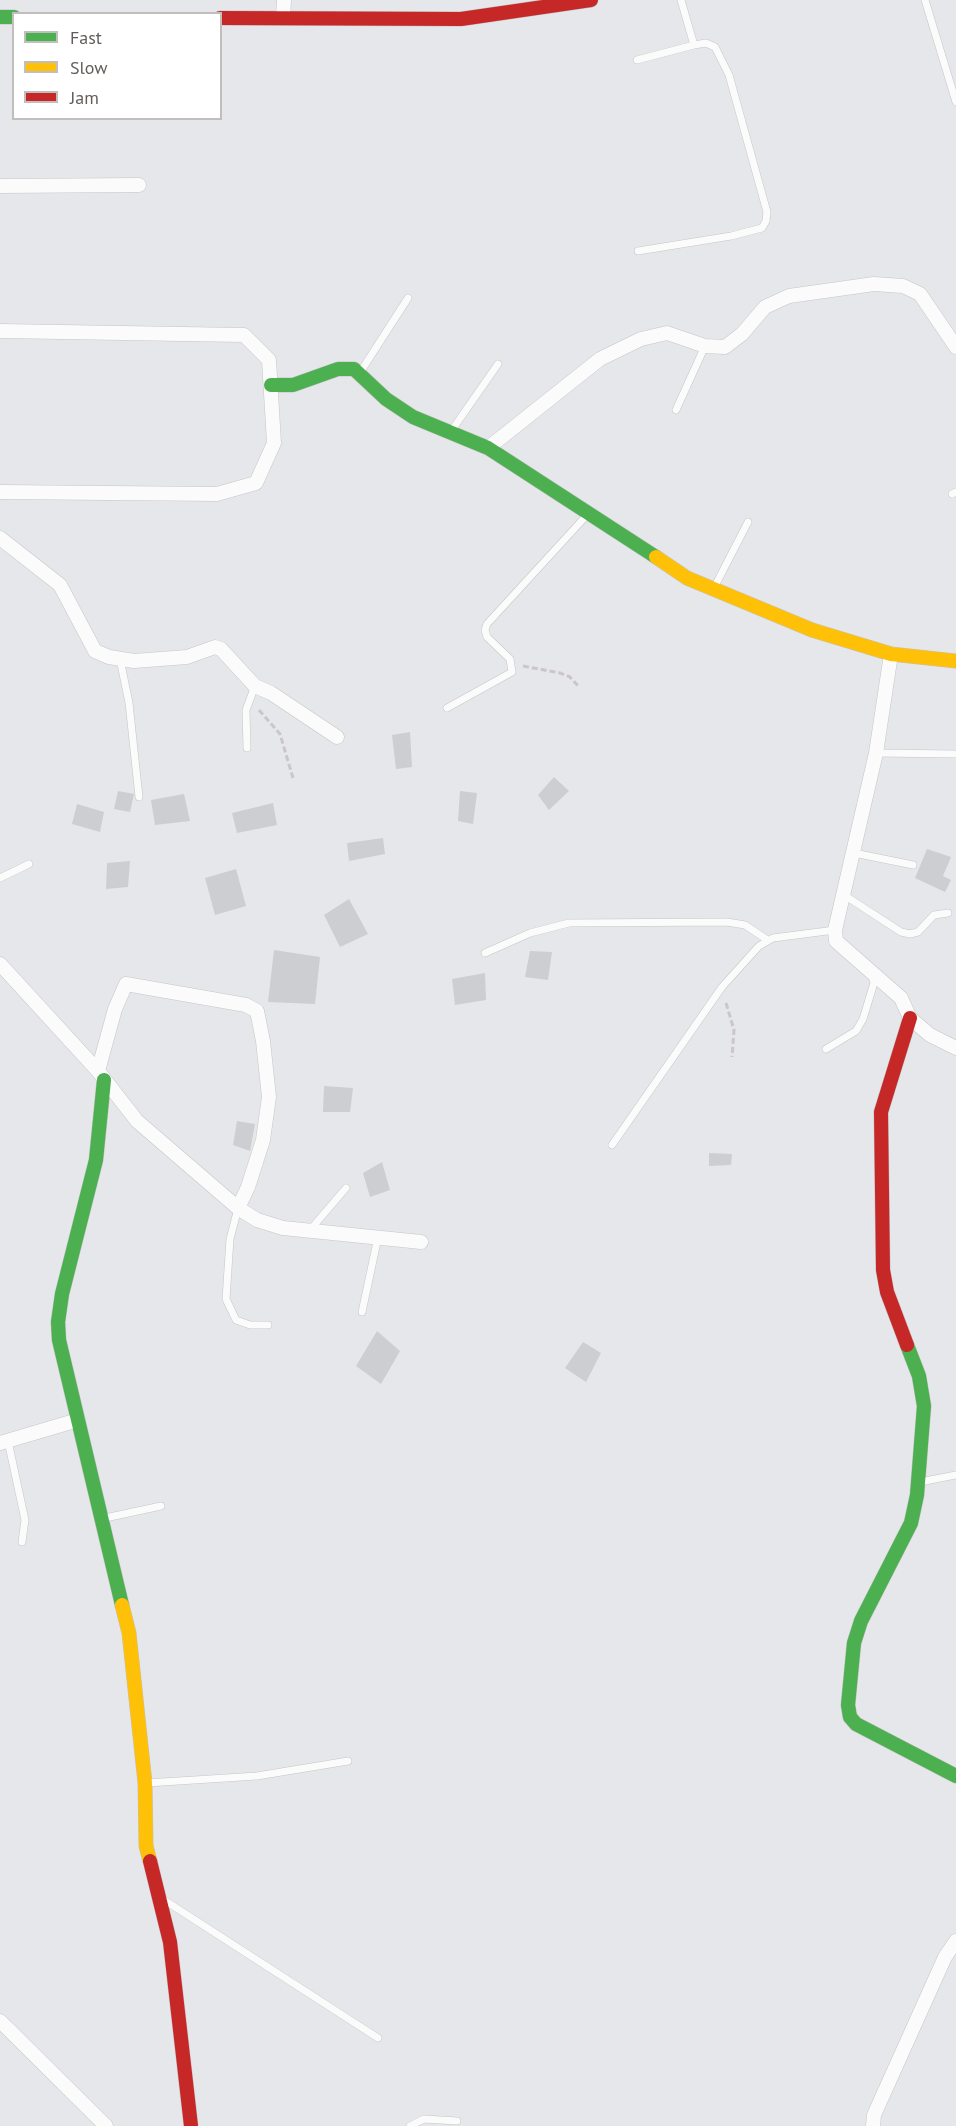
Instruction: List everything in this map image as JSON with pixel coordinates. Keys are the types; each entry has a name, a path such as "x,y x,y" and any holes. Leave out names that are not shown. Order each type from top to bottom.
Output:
{"street":[{"path":"283,18 284,0"},
{"path":"222,18 461,19 591,0"},
{"path":"0,186 139,185"},
{"path":"488,448 600,359 641,339 667,333 705,346 725,346 742,334 765,307 789,296 874,284 903,286 920,294 956,347"},
{"path":"0,331 244,335 269,360 274,443 256,483 217,494 0,492"},
{"path":"271,385 293,385 346,367 360,373 386,399 404,411 488,448 687,578 813,630 891,654 956,661"},
{"path":"0,538 60,585 95,651 134,661 187,657 215,647 227,654 255,686 272,693 337,737"},
{"path":"891,654 876,753 835,930 836,941 901,998 910,1018 930,1035 956,1048"},
{"path":"0,964 101,1076 137,1121 238,1208 257,1220 284,1228 421,1242"},
{"path":"191,2126 170,1942 146,1846 145,1783 129,1633 59,1340 58,1322 62,1294 96,1160 101,1076 115,1009 126,984 246,1005 257,1011 269,1097 263,1140 248,1187 238,1208"},
{"path":"910,1018 881,1112 883,1270 887,1292 919,1376 924,1406 919,1483 911,1523 861,1622 854,1643 848,1705 850,1717 856,1724 956,1776"},
{"path":"4,1442 78,1420"},
{"path":"873,2126 874,2115 942,1963 956,1941"},
{"path":"0,2021 106,2126"}],"lane":[{"path":"681,0 694,45"},
{"path":"924,0 956,102"},
{"path":"637,60 694,45 706,43 715,47 729,75 767,212 762,228 731,236 638,251"},
{"path":"360,373 408,298"},
{"path":"676,410 705,346"},
{"path":"450,432 498,364"},
{"path":"447,708 512,672 513,665 487,637 485,630 588,513"},
{"path":"714,589 748,522"},
{"path":"120,659 129,703 139,797"},
{"path":"247,748 246,710 255,686"},
{"path":"876,753 956,754"},
{"path":"854,853 913,865"},
{"path":"0,878 29,864"},
{"path":"843,894 901,932 918,932 934,915 948,913"},
{"path":"485,953 530,933 569,922 728,922 745,925 766,939"},
{"path":"612,1145 722,987 766,939 835,930"},
{"path":"826,1049 856,1031 863,1019 874,983 871,972"},
{"path":"310,1230 346,1188"},
{"path":"238,1208 230,1239 226,1299 236,1320 250,1325 268,1325"},
{"path":"362,1312 378,1237"},
{"path":"4,1442 25,1520 22,1542"},
{"path":"919,1483 956,1475"},
{"path":"102,1519 161,1506"},
{"path":"145,1783 257,1776 348,1761"},
{"path":"159,1897 378,2038"},
{"path":"410,2126 424,2119 457,2121"}],"path":[{"path":"513,665 560,673 570,677 579,687"},
{"path":"249,699 280,734 293,778"},
{"path":"722,987 735,1030 732,1058"}],"building":[{"path":"410,732 412,767 396,769 392,735"},
{"path":"554,777 569,791 549,810 538,795"},
{"path":"118,791 134,794 130,812 114,809"},
{"path":"460,791 477,793 473,824 458,821"},
{"path":"184,794 190,821 155,825 151,800"},
{"path":"273,803 277,825 237,833 232,813"},
{"path":"77,804 104,812 100,832 72,824"},
{"path":"383,838 385,854 349,861 347,843"},
{"path":"927,849 951,857 943,876 951,880 945,892 915,878"},
{"path":"130,861 128,887 106,889 107,863"},
{"path":"236,869 246,906 215,915 205,878"},
{"path":"349,899 368,934 340,947 324,915"},
{"path":"274,950 320,957 315,1004 268,1002"},
{"path":"530,951 552,952 548,980 525,977"},
{"path":"485,973 486,1000 455,1005 452,979"},
{"path":"324,1086 353,1088 350,1112 323,1112"},
{"path":"237,1121 255,1124 250,1151 233,1145"},
{"path":"709,1153 732,1154 731,1165 709,1166"},
{"path":"382,1162 390,1190 370,1197 363,1173"},
{"path":"377,1331 400,1351 381,1384 356,1366"},
{"path":"583,1342 601,1353 586,1382 565,1368"}],"traffic: fast":[{"path":"0,17 12,17"},
{"path":"271,385 293,385 338,369 354,369 386,399 413,417 488,448 656,557"},
{"path":"104,1080 96,1160 62,1294 58,1322 59,1340 122,1605"},
{"path":"907,1345 919,1376 924,1406 917,1495 911,1523 861,1621 854,1643 848,1705 850,1717 856,1724 956,1776"}],"traffic: slow":[{"path":"656,557 687,578 812,630 891,654 956,661"},
{"path":"122,1605 129,1633 145,1783 146,1846 150,1861"}],"traffic: jam":[{"path":"222,18 461,19 591,0"},
{"path":"907,1345 887,1292 883,1270 881,1112 910,1018"},
{"path":"150,1861 170,1942 191,2126"}]}
